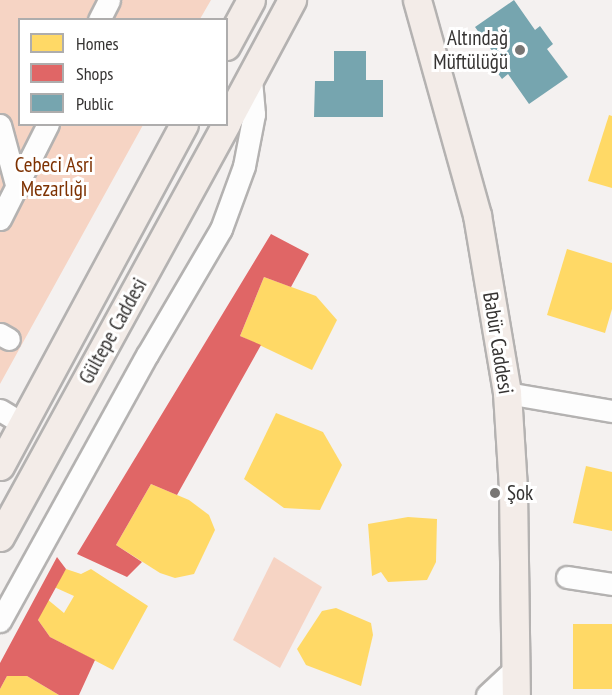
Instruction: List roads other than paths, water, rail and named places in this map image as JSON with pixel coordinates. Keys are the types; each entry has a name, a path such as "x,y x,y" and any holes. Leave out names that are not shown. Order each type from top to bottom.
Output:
{"main road":[{"path":"228,42 251,0"},
{"path":"287,9 294,18 306,0"},
{"name":"Babür Caddesi","path":"415,7 477,215 507,393 513,489 515,682"},
{"name":"Gültepe Caddesi","path":"228,120 287,9"},
{"name":"Gültepe Caddesi","path":"0,466 183,126"},
{"name":"Gültepe Caddesi","path":"0,537 225,126"}],"street":[{"path":"100,18 109,0"},
{"path":"0,621 147,355 221,229 244,166 254,114 250,78"},
{"path":"0,125 17,188"},
{"path":"0,219 47,126"},
{"path":"507,393 612,411"},
{"path":"0,410 23,424"},
{"path":"567,578 612,584"},
{"path":"486,695 515,682"}],"place":[{"name":"Altındağ Müftülüğü","path":"520,50"},
{"name":"Şok","path":"495,493"}],"park label":[{"name":"Cebeci Asri Mezarlığı","path":"54,177"}]}
